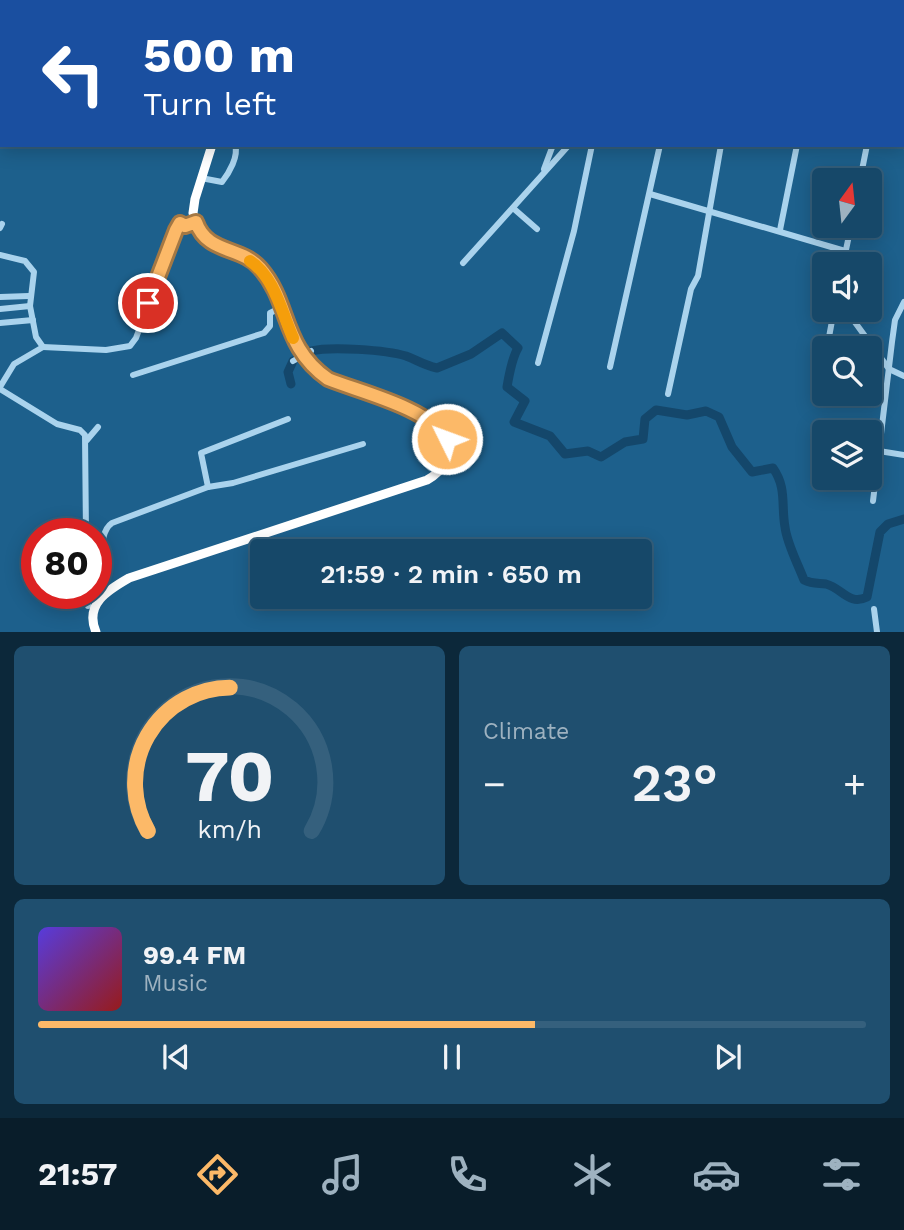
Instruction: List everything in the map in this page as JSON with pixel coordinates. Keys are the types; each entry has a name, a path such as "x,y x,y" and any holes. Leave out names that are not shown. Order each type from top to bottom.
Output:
{"highway":[{"path":"96,632 92,621 96,603 104,593 129,578 413,485 436,475 443,468 448,444 439,428 417,413 328,379 316,370 302,354 260,268 210,243 203,236 196,222 195,199 211,147"}],"street":[{"path":"201,178 222,182 233,163 236,147"},
{"path":"537,181 554,147"},
{"path":"463,263 567,147"},
{"path":"538,363 574,231 592,147"},
{"path":"610,367 660,147"},
{"path":"668,394 691,289 698,276 721,147"},
{"path":"780,230 797,147"},
{"path":"862,168 867,147"},
{"path":"650,194 845,251 848,238"},
{"path":"513,208 537,229"},
{"path":"86,518 87,440 80,430 57,424 0,388 14,364 43,347 106,350 131,346 176,230 180,223 185,226 196,222"},
{"path":"0,254 25,261 34,272 29,296 30,306 37,340 43,347"},
{"path":"0,298 29,296"},
{"path":"882,427 895,320 904,302"},
{"path":"0,309 30,306"},
{"path":"133,374 264,333 270,326 270,313 280,308"},
{"path":"0,323 33,320"},
{"path":"855,322 889,369 904,376"},
{"path":"293,361 312,351"},
{"path":"208,487 201,453 288,419"},
{"path":"87,440 99,427"},
{"path":"112,523 208,487 233,483 363,444"},
{"path":"882,452 904,455"},
{"path":"873,501 874,490"},
{"path":"874,609 877,632"}],"waterway":[{"path":"311,351 345,349 386,352 406,356 437,368 471,354 502,333 518,348 507,387 525,401 514,422 550,436 565,454 588,451 601,457 625,442 643,439 645,419 656,410 687,415 706,411 719,417 732,447 752,472 773,468 782,490 786,534 804,580 832,586 850,598 867,597 880,532 888,524 904,519"},
{"path":"291,384 288,372 293,361"}],"slow traffic":[{"path":"250,261 260,268 269,282 293,338"}],"route":[{"path":"148,303 180,223 185,226 196,222 198,229 210,243 249,260 260,268 275,294 294,341 308,363 316,370 328,379 417,413 439,428 447,439"}]}
